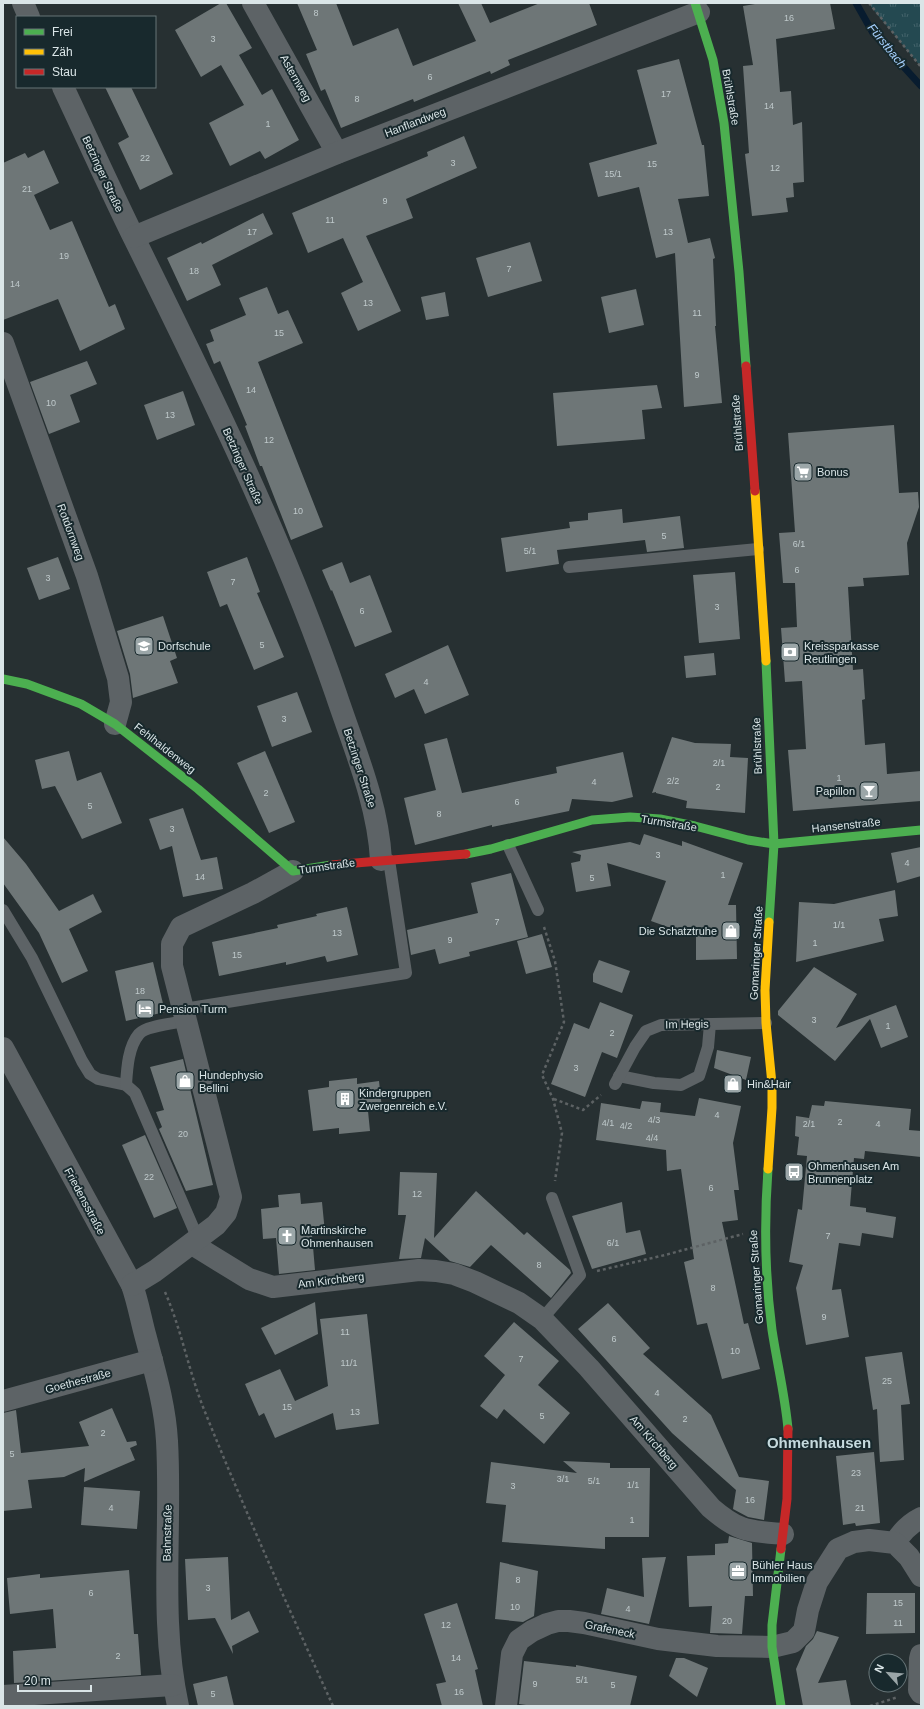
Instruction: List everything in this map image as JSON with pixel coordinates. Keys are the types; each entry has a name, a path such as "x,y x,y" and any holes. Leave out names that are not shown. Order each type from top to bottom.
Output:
{"street":[{"path":"23,3 29,16"},
{"name":"Asternweg","path":"253,3 337,153"},
{"name":"Hanflandweg","path":"134,237 337,153 697,8"},
{"name":"Brühlstraße","path":"697,8 713,60 729,162 739,272 765,639 774,844"},
{"name":"Betzinger Straße","path":"63,88 134,237 210,391 300,596 323,657 369,794 385,860"},
{"name":"Rotdornweg","path":"3,343 87,576 118,678 121,702 115,724"},
{"name":"Fehlhaldenweg","path":"3,679 27,684 81,704 115,724 204,794 293,871"},
{"name":"Turmstraße","path":"195,1242 216,1225 226,1214 231,1197 172,966 172,944 181,927 253,893 293,871 348,863 461,855 508,844 592,820 630,817 667,820 748,840 774,844"},
{"name":"Hansenstraße","path":"774,844 921,830"},
{"name":"Gomaringer Straße","path":"774,844 765,990 772,1108 764,1228 766,1271 772,1329 786,1409 788,1438 787,1499 774,1602 772,1647 781,1706"},
{"name":"Friedensstraße","path":"3,1048 132,1285 139,1305 152,1360"},
{"path":"132,1285 155,1271 195,1242"},
{"name":"Am Kirchberg","path":"195,1242 249,1279 273,1287 388,1272 419,1270 454,1274 475,1282 512,1300 542,1319 589,1368 712,1508 735,1526 752,1532 783,1534"},
{"name":"Goethestraße","path":"3,1400 152,1360"},
{"name":"Bahnstraße","path":"152,1360 164,1409 167,1441 167,1593 169,1642 173,1685 178,1706"},
{"path":"921,1518 909,1524 901,1532 895,1543 908,1556 921,1576"},
{"name":"Grafeneck","path":"506,1706 512,1654 519,1640 532,1631 547,1624 558,1621 584,1623 658,1639 717,1646 772,1647 793,1642 804,1631 808,1610 817,1582 838,1549 854,1542 869,1540 895,1543"},
{"path":"920,1691 921,1655"},
{"path":"3,1696 173,1685"}],"lane":[{"path":"569,567 758,549"},
{"path":"508,844 538,910"},
{"path":"126,1085 128,1065 133,1045 139,1033 151,1028 185,1015 406,973 385,860"},
{"path":"3,910 32,958 82,1061 90,1074 98,1079 126,1085 135,1093 195,1242"},
{"name":"Im Hegis","path":"617,1080 635,1047 646,1031 661,1024 766,1023"},
{"path":"617,1080 681,1085 699,1076 708,1047 710,1024"},
{"path":"542,1319 580,1275 552,1198"}],"path":[{"path":"869,3 921,67"},
{"path":"538,910 555,961 564,1022 542,1075 553,1099 562,1133 552,1198"},
{"path":"553,1099 583,1110 617,1080"},
{"path":"580,1275 665,1255 764,1228"},
{"path":"155,1271 168,1298 178,1325 204,1411 281,1591 333,1706"},
{"path":"870,1706 920,1691"}],"green space":[{"path":"869,3 921,3 921,67 872,8"}],"building":[{"path":"221,3 226,3 252,48 239,55 262,95 272,89 299,140 265,159 260,151 230,166 209,123 244,105 221,65 201,77 175,30"},
{"path":"297,3 336,3 353,46 398,28 413,66 476,41 458,3 481,3 490,23 540,3 589,3 597,25 508,60 510,65 491,74 490,71 414,102 413,99 341,128 325,89 321,91 306,54 317,50"},
{"path":"761,3 830,3 835,29 776,39 780,92 791,91 793,125 802,122 804,182 793,183 794,197 786,198 788,212 752,216 745,154 749,153 743,66 753,65 743,6"},
{"path":"679,59 702,145 704,145 709,196 678,199 688,243 710,238 715,258 713,259 715,326 722,403 684,407 675,253 656,258 639,187 598,197 589,163 657,144 637,70"},
{"path":"105,88 131,88 173,174 140,190 118,143 129,137"},
{"path":"464,136 477,168 406,199 413,218 366,236 401,311 358,331 341,293 363,282 343,238 308,253 292,213 428,156 427,152"},
{"path":"44,150 59,183 34,195 50,230 72,221 109,307 115,304 125,329 80,351 58,299 3,320 3,163 25,153 28,158"},
{"path":"263,213 273,234 212,265 221,285 187,301 167,258 201,242 202,244"},
{"path":"530,242 542,281 488,297 476,258"},
{"path":"267,287 278,314 288,310 303,343 258,362 323,527 291,540 262,466 260,466 245,426 247,425 220,361 214,364 206,344 214,341 210,330 246,315 239,298"},
{"path":"636,289 644,325 609,333 601,297"},
{"path":"445,292 449,316 426,320 421,297"},
{"path":"87,361 97,384 70,395 80,422 49,434 30,382"},
{"path":"657,385 662,408 642,410 645,439 557,446 553,393"},
{"path":"183,391 195,425 157,440 144,405"},
{"path":"894,425 899,493 918,492 919,507 907,543 909,575 863,578 864,586 848,587 853,670 863,669 865,699 862,700 865,745 885,743 887,774 921,771 921,801 793,811 788,750 806,749 802,681 785,682 781,628 797,627 795,583 783,583 779,533 795,532 788,433"},
{"path":"622,509 623,523 680,516 684,548 647,552 645,540 557,550 559,564 506,572 501,538 570,528 569,522 588,520 588,513"},
{"path":"58,557 70,589 39,600 27,568"},
{"path":"247,557 260,592 257,593 284,657 254,670 227,604 220,607 207,572"},
{"path":"342,562 350,583 370,575 392,632 355,647 332,590 331,591 322,570"},
{"path":"735,572 740,639 699,643 693,575"},
{"name":"Dorfschule","path":"163,616 177,658 170,661 178,683 133,698 130,674 117,631"},
{"path":"448,645 469,695 425,714 414,689 395,698 385,674"},
{"path":"714,653 716,675 686,678 684,656"},
{"path":"297,692 312,732 272,747 257,706"},
{"path":"672,737 695,743 731,744 730,757 748,758 745,813 686,808 687,801 656,792 652,793"},
{"path":"447,738 462,793 557,773 556,767 623,752 633,797 612,802 572,799 569,811 492,827 492,825 415,845 404,798 436,790 424,744"},
{"path":"69,751 77,781 101,772 122,823 82,839 55,786 42,789 35,760"},
{"path":"265,751 295,822 269,833 237,763"},
{"path":"183,808 201,860 217,857 223,889 183,897 172,846 160,850 149,819"},
{"path":"644,834 682,846 682,841 743,863 728,905 736,905 737,959 696,960 696,937 651,921 666,881 607,863 611,886 576,892 571,863 580,861 581,855 572,852 630,842 640,845"},
{"path":"3,837 26,864 59,911 93,894 102,912 69,929 88,971 62,983 39,933 3,883"},
{"path":"921,847 921,876 897,883 891,853"},
{"path":"511,873 528,937 469,952 470,956 439,964 435,949 411,955 407,930 478,913 471,883"},
{"path":"895,890 898,916 879,919 884,941 796,962 799,902 834,904"},
{"path":"347,907 358,955 327,962 325,956 286,965 286,962 219,976 212,942 278,928 277,925 317,916 316,914"},
{"path":"542,934 552,967 526,974 517,941"},
{"path":"599,960 630,971 622,993 593,982 593,974"},
{"path":"153,962 165,1012 126,1021 115,971"},
{"path":"814,967 857,994 836,1028 896,1005 908,1037 881,1048 870,1019 835,1061 778,1015 778,1011"},
{"path":"600,1002 633,1015 617,1058 602,1052 585,1097 551,1084 574,1023 589,1029"},
{"path":"717,1050 751,1057 746,1080 714,1068"},
{"path":"183,1059 213,1185 186,1191 159,1129 162,1127 156,1112 164,1110 150,1067"},
{"name":"Kindergruppen Zwergenreich e.V.","path":"357,1078 357,1084 379,1081 382,1109 368,1111 370,1131 339,1134 339,1128 313,1131 308,1090 329,1087 329,1081"},
{"path":"699,1098 741,1106 733,1143 739,1190 734,1190 738,1220 722,1222 744,1324 748,1323 760,1369 722,1379 707,1323 697,1325 684,1262 694,1259 681,1169 667,1171 666,1150 596,1140 601,1103 640,1109 642,1101 661,1103 660,1112 695,1116"},
{"path":"825,1101 911,1109 909,1130 921,1131 921,1157 865,1151 864,1159 854,1158 850,1206 866,1208 866,1212 896,1217 893,1238 862,1233 860,1246 839,1243 832,1290 841,1289 849,1337 806,1345 796,1288 803,1265 789,1262 798,1209 802,1210 807,1156 797,1155 799,1137 795,1136 796,1116 809,1118 812,1105 824,1106"},
{"path":"145,1135 177,1208 154,1218 122,1145"},
{"path":"400,1172 437,1173 434,1238 476,1191 524,1235 527,1232 570,1270 571,1273 551,1298 491,1245 470,1267 450,1261 425,1238 421,1258 399,1259 406,1215 398,1215"},
{"name":"Martinskirche Ohmenhausen","path":"300,1193 301,1204 322,1202 325,1233 312,1235 315,1270 279,1274 276,1238 263,1239 261,1209 279,1207 278,1195"},
{"path":"622,1202 626,1233 640,1230 646,1254 592,1269 572,1216"},
{"path":"315,1302 318,1334 275,1355 261,1328"},
{"path":"608,1303 650,1348 643,1354 711,1415 739,1477 769,1481 764,1520 748,1517 733,1509 736,1490 672,1433 578,1329"},
{"path":"367,1314 379,1424 336,1430 333,1413 275,1438 264,1413 259,1416 245,1384 280,1369 295,1401 328,1386 320,1319"},
{"path":"514,1322 559,1361 538,1385 570,1413 544,1444 504,1409 497,1419 480,1406 505,1375 484,1356"},
{"path":"902,1352 910,1404 901,1405 904,1460 880,1462 877,1409 873,1410 865,1357"},
{"path":"112,1408 127,1442 136,1441 137,1445 130,1448 135,1460 84,1482 85,1468 64,1477 28,1480 32,1508 3,1511 3,1413 16,1410 21,1453 89,1446 79,1422"},
{"path":"874,1452 880,1523 856,1526 855,1523 843,1525 836,1456"},
{"path":"563,1461 610,1463 610,1468 650,1468 649,1537 605,1537 605,1549 502,1542 506,1505 486,1503 491,1462 577,1473"},
{"path":"84,1487 140,1491 137,1529 81,1525"},
{"path":"729,1536 752,1543 753,1596 745,1596 742,1634 710,1633 712,1606 689,1607 687,1556 715,1555 715,1544 728,1543"},
{"path":"228,1557 231,1620 249,1611 259,1632 232,1646 233,1654 215,1618 188,1620 185,1559"},
{"path":"666,1557 649,1624 601,1614 607,1588 644,1597 642,1558"},
{"path":"500,1562 538,1571 534,1616 523,1622 495,1619"},
{"path":"129,1570 134,1634 138,1634 141,1675 14,1683 13,1651 56,1648 53,1609 10,1614 7,1578 40,1574 40,1578"},
{"path":"867,1593 915,1593 915,1633 866,1634"},
{"path":"457,1603 478,1669 475,1670 483,1706 442,1706 436,1684 446,1682 424,1614"},
{"path":"817,1631 839,1637 818,1683 846,1680 851,1706 803,1706 796,1669 806,1646 813,1639"},
{"path":"676,1658 684,1658 708,1668 697,1697 669,1676"},
{"path":"524,1661 576,1667 576,1665 637,1676 630,1706 533,1706 519,1704"},
{"path":"227,1676 234,1706 198,1706 193,1684"}],"waterway":[{"name":"Fürstbach","path":"856,3 873,33 921,86"}],"traffic: fast":[{"path":"695,3 713,60 724,123 739,272 746,366"},
{"path":"766,661 774,844 769,922"},
{"path":"3,679 27,684 81,704 115,724 198,789 293,871 331,865"},
{"path":"466,854 491,849 592,820 630,817 660,819 695,826 748,840 774,844 921,830"},
{"path":"768,1169 766,1209 768,1290 772,1330 788,1429"},
{"path":"781,1549 772,1625 772,1647 781,1706"}],"traffic: slow":[{"path":"755,491 766,661"},
{"path":"768,1169 772,1108 772,1084 766,1023 765,990 769,922"}],"traffic: jam":[{"path":"746,366 755,491"},
{"path":"331,865 466,854"},
{"path":"781,1549 787,1499 788,1429"}],"place":[{"name":"Bonus","path":"803,472"},
{"name":"Dorfschule","path":"144,646"},
{"name":"Kreissparkasse Reutlingen","path":"790,652"},
{"name":"Papillon","path":"869,791"},
{"name":"Die Schatztruhe","path":"731,931"},
{"name":"Pension Turm","path":"145,1009"},
{"name":"Hundephysio Bellini","path":"185,1081"},
{"name":"Hin&Hair","path":"733,1084"},
{"name":"Kindergruppen Zwergenreich e.V.","path":"345,1099"},
{"name":"Ohmenhausen Am Brunnenplatz","path":"794,1172"},
{"name":"Martinskirche Ohmenhausen","path":"287,1236"},
{"name":"Bühler Haus Immobilien","path":"738,1571"}],"district":[{"name":"Ohmenhausen","path":"819,1442"}]}
